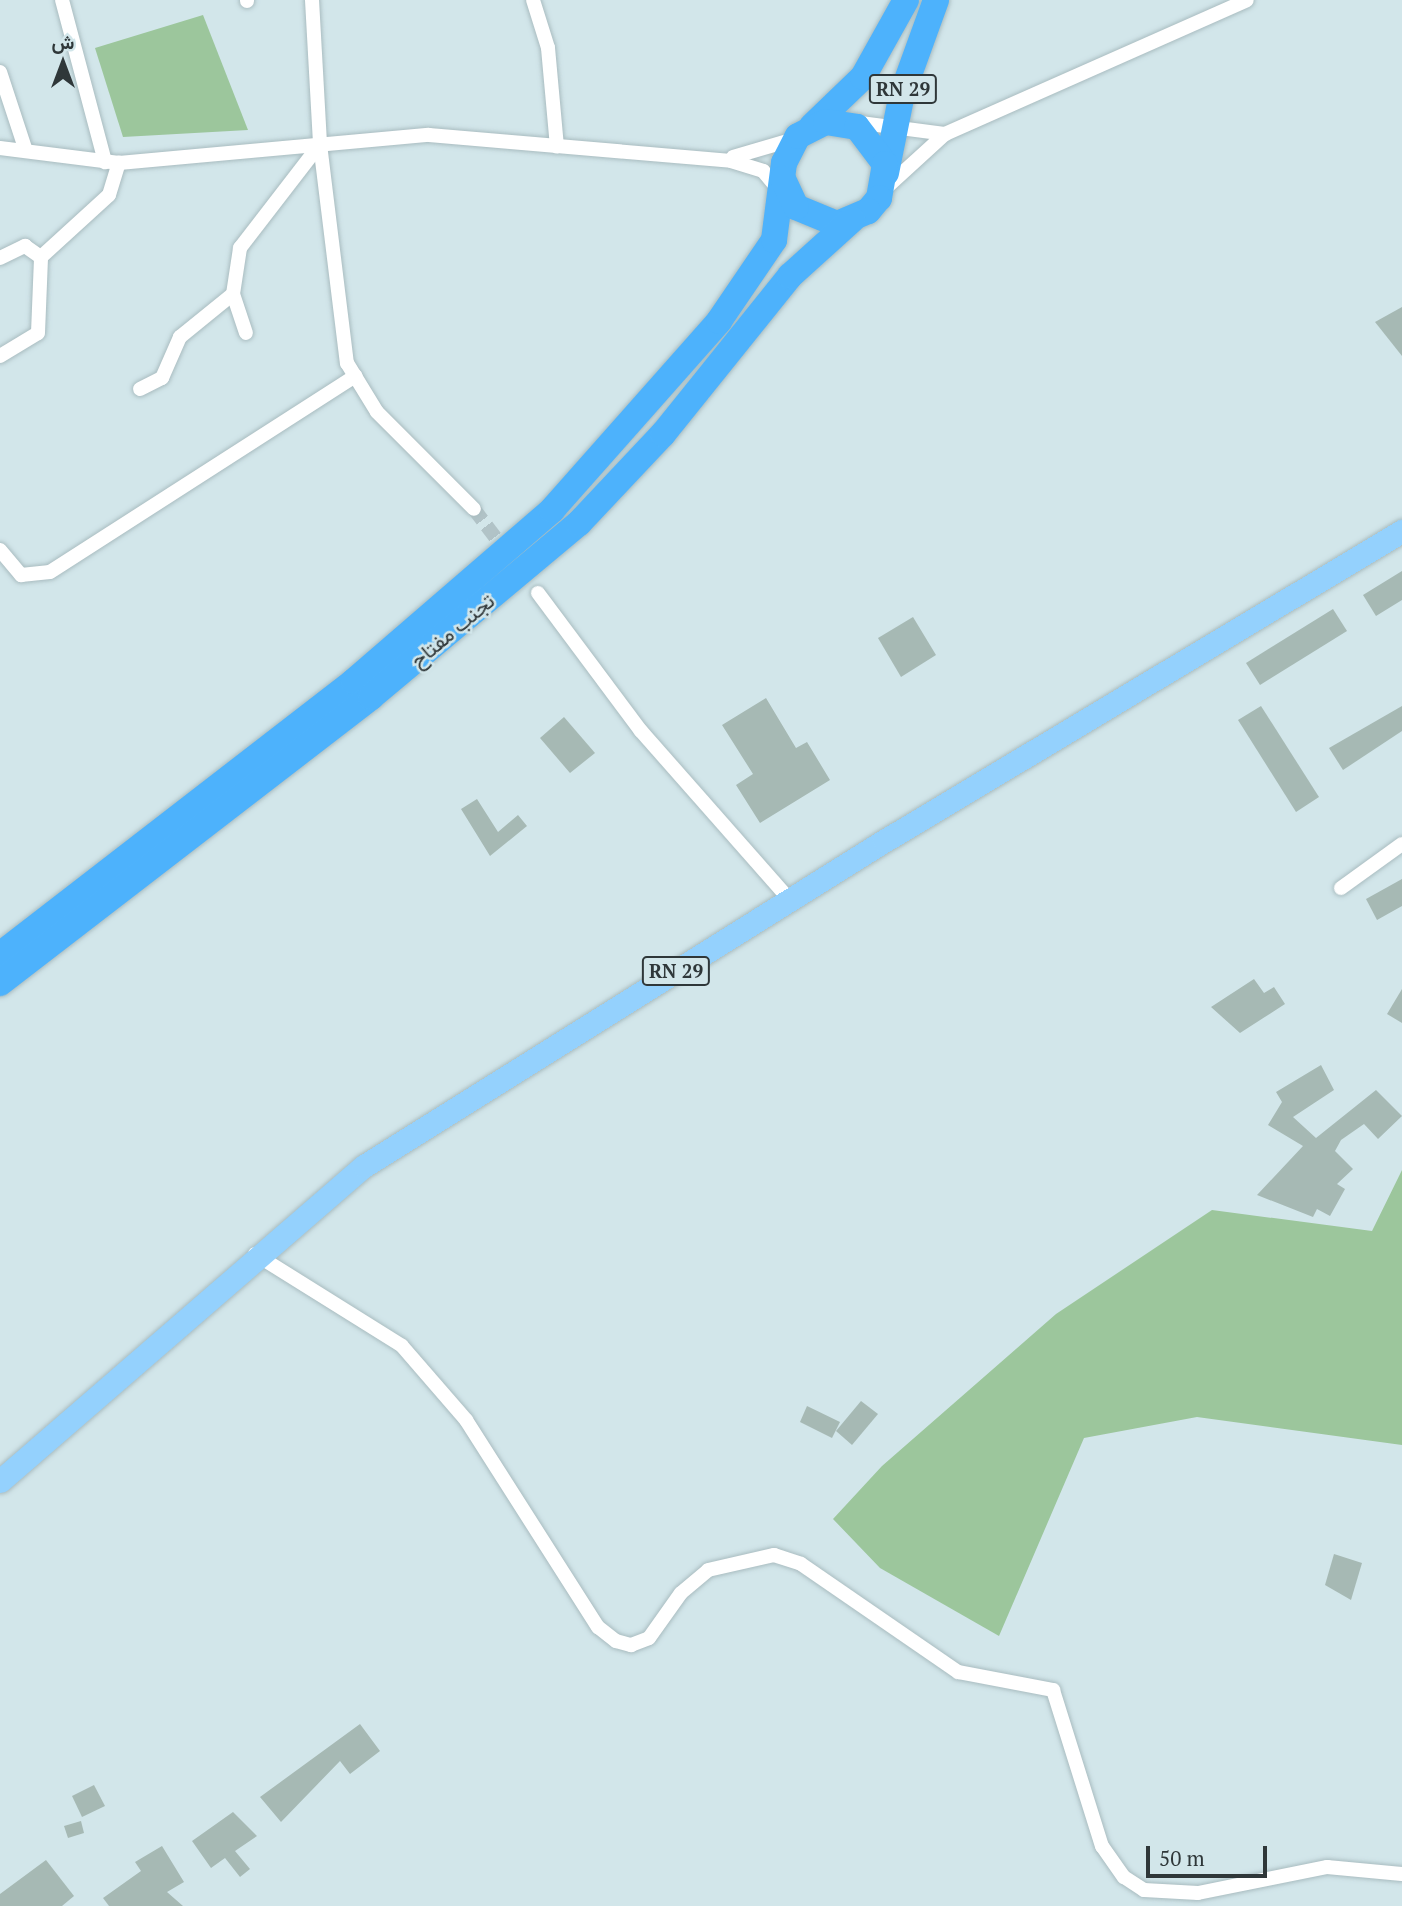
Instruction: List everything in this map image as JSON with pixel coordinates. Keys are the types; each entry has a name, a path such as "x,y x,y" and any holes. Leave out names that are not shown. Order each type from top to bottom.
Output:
{"highway":[{"name":"RN 29","path":"805,132 863,77 906,0"},
{"name":"RN 29","path":"882,190 895,125 936,0"},
{"path":"842,122 857,127 879,149 882,190 852,220 822,222 787,193 805,132 842,122"},
{"name":"تجنب مفتاح","path":"0,955 354,681 552,510 719,321 774,240 787,193"},
{"name":"تجنب مفتاح","path":"0,983 371,697 579,523 663,434 790,276 852,220"}],"main road":[{"name":"RN 29","path":"0,1481 255,1254 364,1166 790,900 1402,531"}],"street":[{"path":"312,0 320,144 336,286 355,376 377,412 474,509"},
{"path":"533,0 548,48 557,147"},
{"path":"882,190 905,165 945,134 1247,0"},
{"path":"0,356 38,333 41,257 109,195 112,162 65,1"},
{"path":"0,72 26,151"},
{"path":"842,122 895,125 945,134"},
{"path":"0,148 112,162 429,135 711,158 755,155 805,132"},
{"path":"246,333 233,294 240,248 320,144"},
{"path":"711,158 763,171 787,193"},
{"path":"0,258 25,246 41,257"},
{"path":"140,390 162,378 180,337 233,294"},
{"path":"0,550 22,575 50,572 355,376"},
{"path":"538,593 641,731 790,900"},
{"path":"1341,888 1402,844"},
{"path":"255,1254 402,1346 466,1420 598,1627 616,1641 631,1645 649,1638 681,1593 708,1570 774,1555 801,1564 958,1672 1053,1690 1102,1846 1124,1877 1144,1890 1198,1893 1326,1867 1402,1874"}],"green space":[{"path":"203,15 248,130 123,137 95,48"},
{"path":"1402,1170 1402,1445 1197,1417 1084,1438 999,1636 880,1568 833,1519 882,1466 1056,1314 1212,1210 1372,1231"}],"building":[{"path":"1402,307 1402,356 1375,322"},
{"path":"1402,571 1402,600 1376,616 1363,595"},
{"path":"1333,609 1347,631 1260,685 1246,663"},
{"path":"913,617 936,655 901,677 878,638"},
{"path":"766,698 796,748 807,742 830,780 760,823 736,785 753,774 722,725"},
{"path":"1261,706 1319,797 1296,812 1238,720"},
{"path":"1402,706 1402,731 1343,770 1329,748"},
{"path":"564,717 595,753 570,773 540,738"},
{"path":"477,799 498,832 518,815 527,826 490,856 461,809"},
{"path":"1402,879 1402,906 1377,920 1366,899"},
{"path":"1254,979 1264,993 1274,987 1285,1004 1240,1033 1211,1007"},
{"path":"1402,989 1402,1023 1387,1014"},
{"path":"1321,1065 1334,1090 1293,1117 1316,1138 1376,1090 1402,1116 1378,1139 1364,1124 1341,1140 1335,1151 1353,1169 1337,1184 1345,1189 1330,1216 1317,1209 1313,1217 1257,1195 1303,1146 1268,1125 1282,1102 1276,1092"},
{"path":"861,1401 878,1414 852,1445 836,1431"},
{"path":"807,1406 840,1422 832,1438 800,1422"},
{"path":"1334,1554 1362,1563 1351,1600 1325,1585"},
{"path":"360,1724 380,1751 350,1774 340,1761 281,1822 260,1797"},
{"path":"94,1785 105,1806 82,1817 72,1796"},
{"path":"233,1812 257,1836 235,1851 250,1869 240,1877 225,1858 211,1868 192,1841"},
{"path":"81,1821 84,1833 68,1838 64,1826"},
{"path":"162,1846 184,1882 167,1892 183,1906 109,1906 103,1898 141,1871 135,1862"},
{"path":"46,1860 74,1896 62,1906 0,1906 0,1894"}],"tunnel":[{"path":"474,509 507,553"}]}
